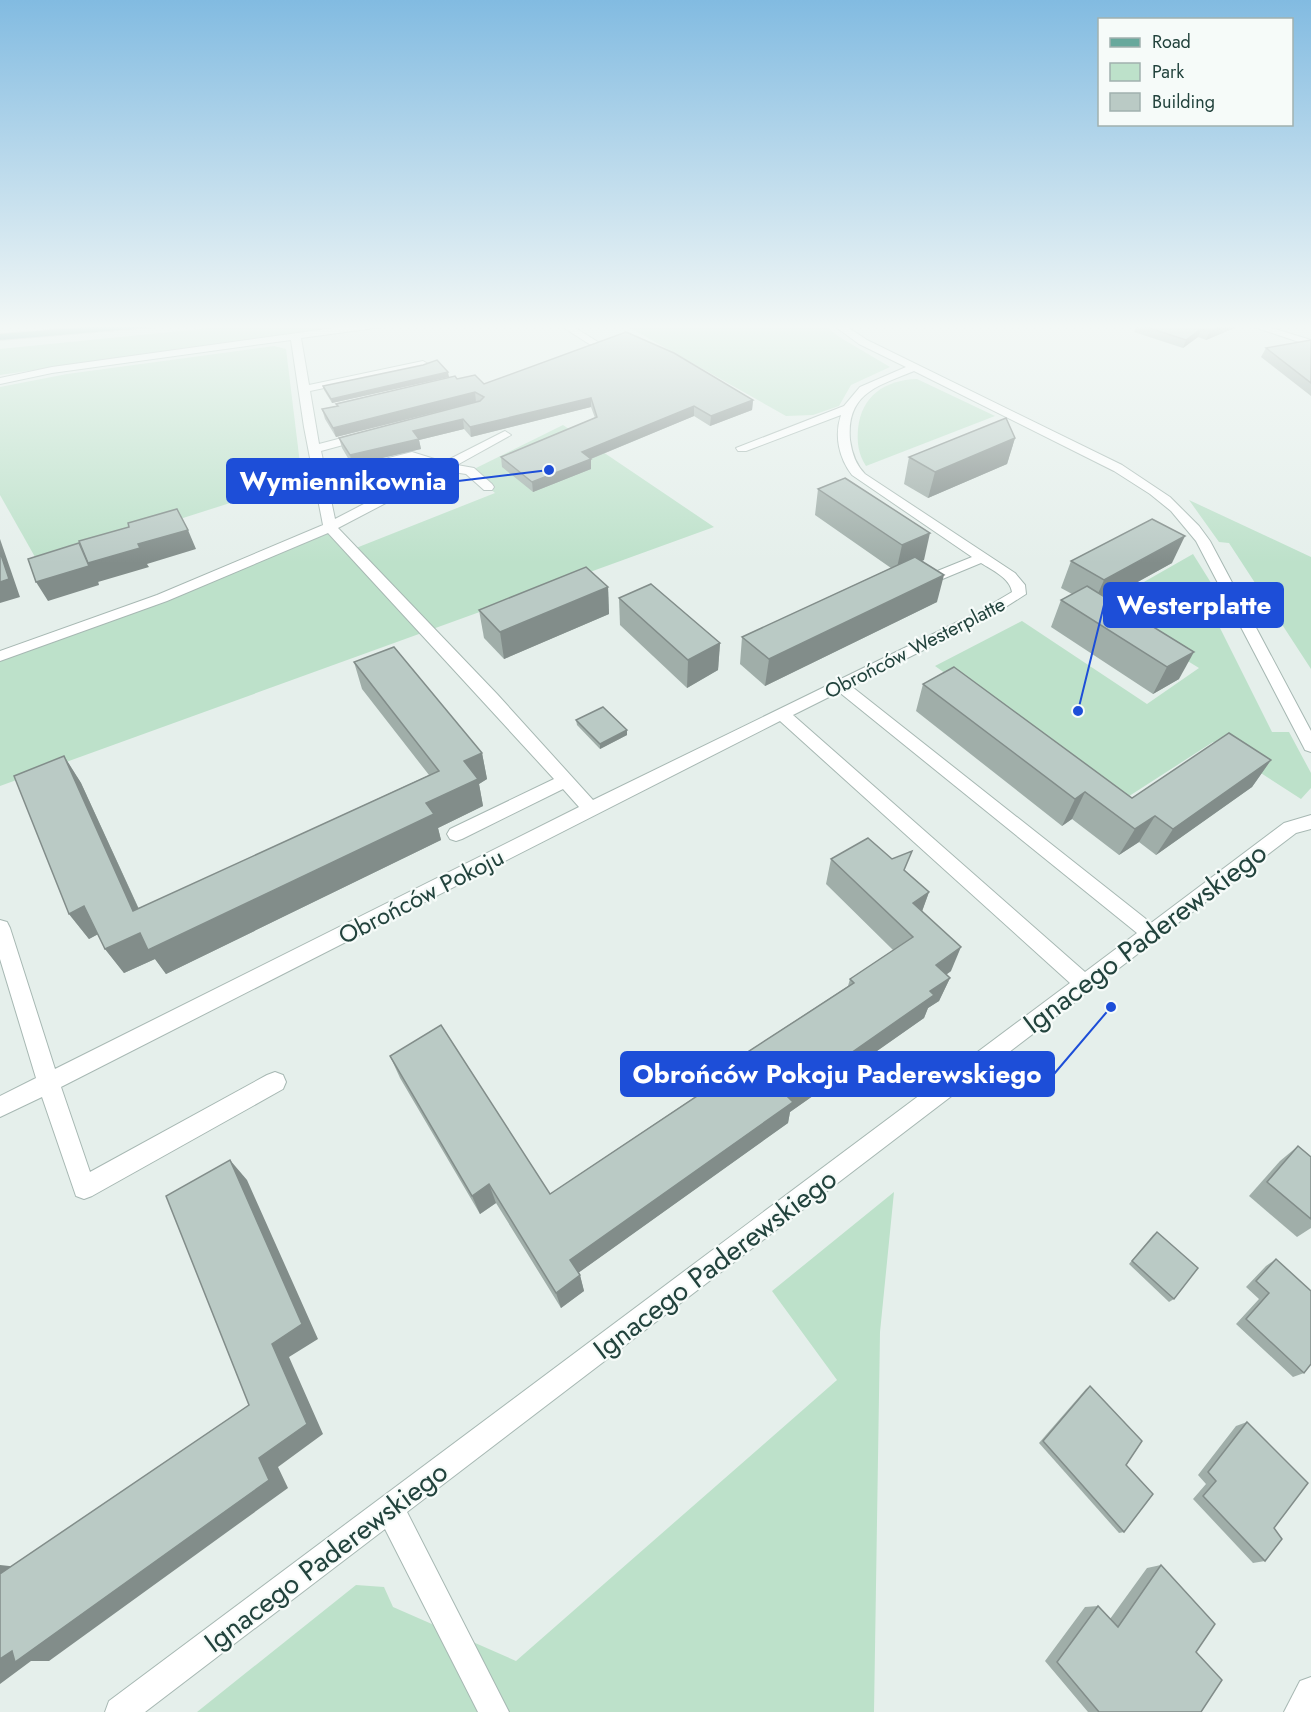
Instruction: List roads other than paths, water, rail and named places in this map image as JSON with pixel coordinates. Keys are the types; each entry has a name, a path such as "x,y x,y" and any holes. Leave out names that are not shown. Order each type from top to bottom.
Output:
{"street":[{"path":"310,404 314,414 314,449 330,527 491,698 591,810"},
{"path":"742,448 846,409 850,404"},
{"path":"987,404 1118,468 1150,487 1183,513 1203,541 1311,746"},
{"name":"Obrońców Westerplatte","path":"591,810 1008,602 1019,594 1018,585 1010,576 980,558 854,471 846,456 844,425 846,409"},
{"path":"314,449 380,432"},
{"path":"0,656 162,598 330,527 505,435"},
{"path":"320,479 412,456 447,467 470,471 488,487"},
{"path":"934,577 980,558"},
{"path":"841,686 1150,933"},
{"path":"783,715 1085,984"},
{"path":"456,834 565,781"},
{"name":"Obrońców Pokoju","path":"0,1107 591,810"},
{"name":"Ignacego Paderewskiego","path":"120,1712 1290,828 1311,822"},
{"path":"0,928 50,1082 66,1140 84,1188 275,1082"},
{"path":"390,1509 494,1712"},
{"path":"1299,1712 1311,1692"}],"place":[{"name":"Wymiennikownia","path":"549,470"},
{"name":"Westerplatte","path":"1078,711"},
{"name":"Obrońców Pokoju Paderewskiego","path":"1111,1007"}]}
